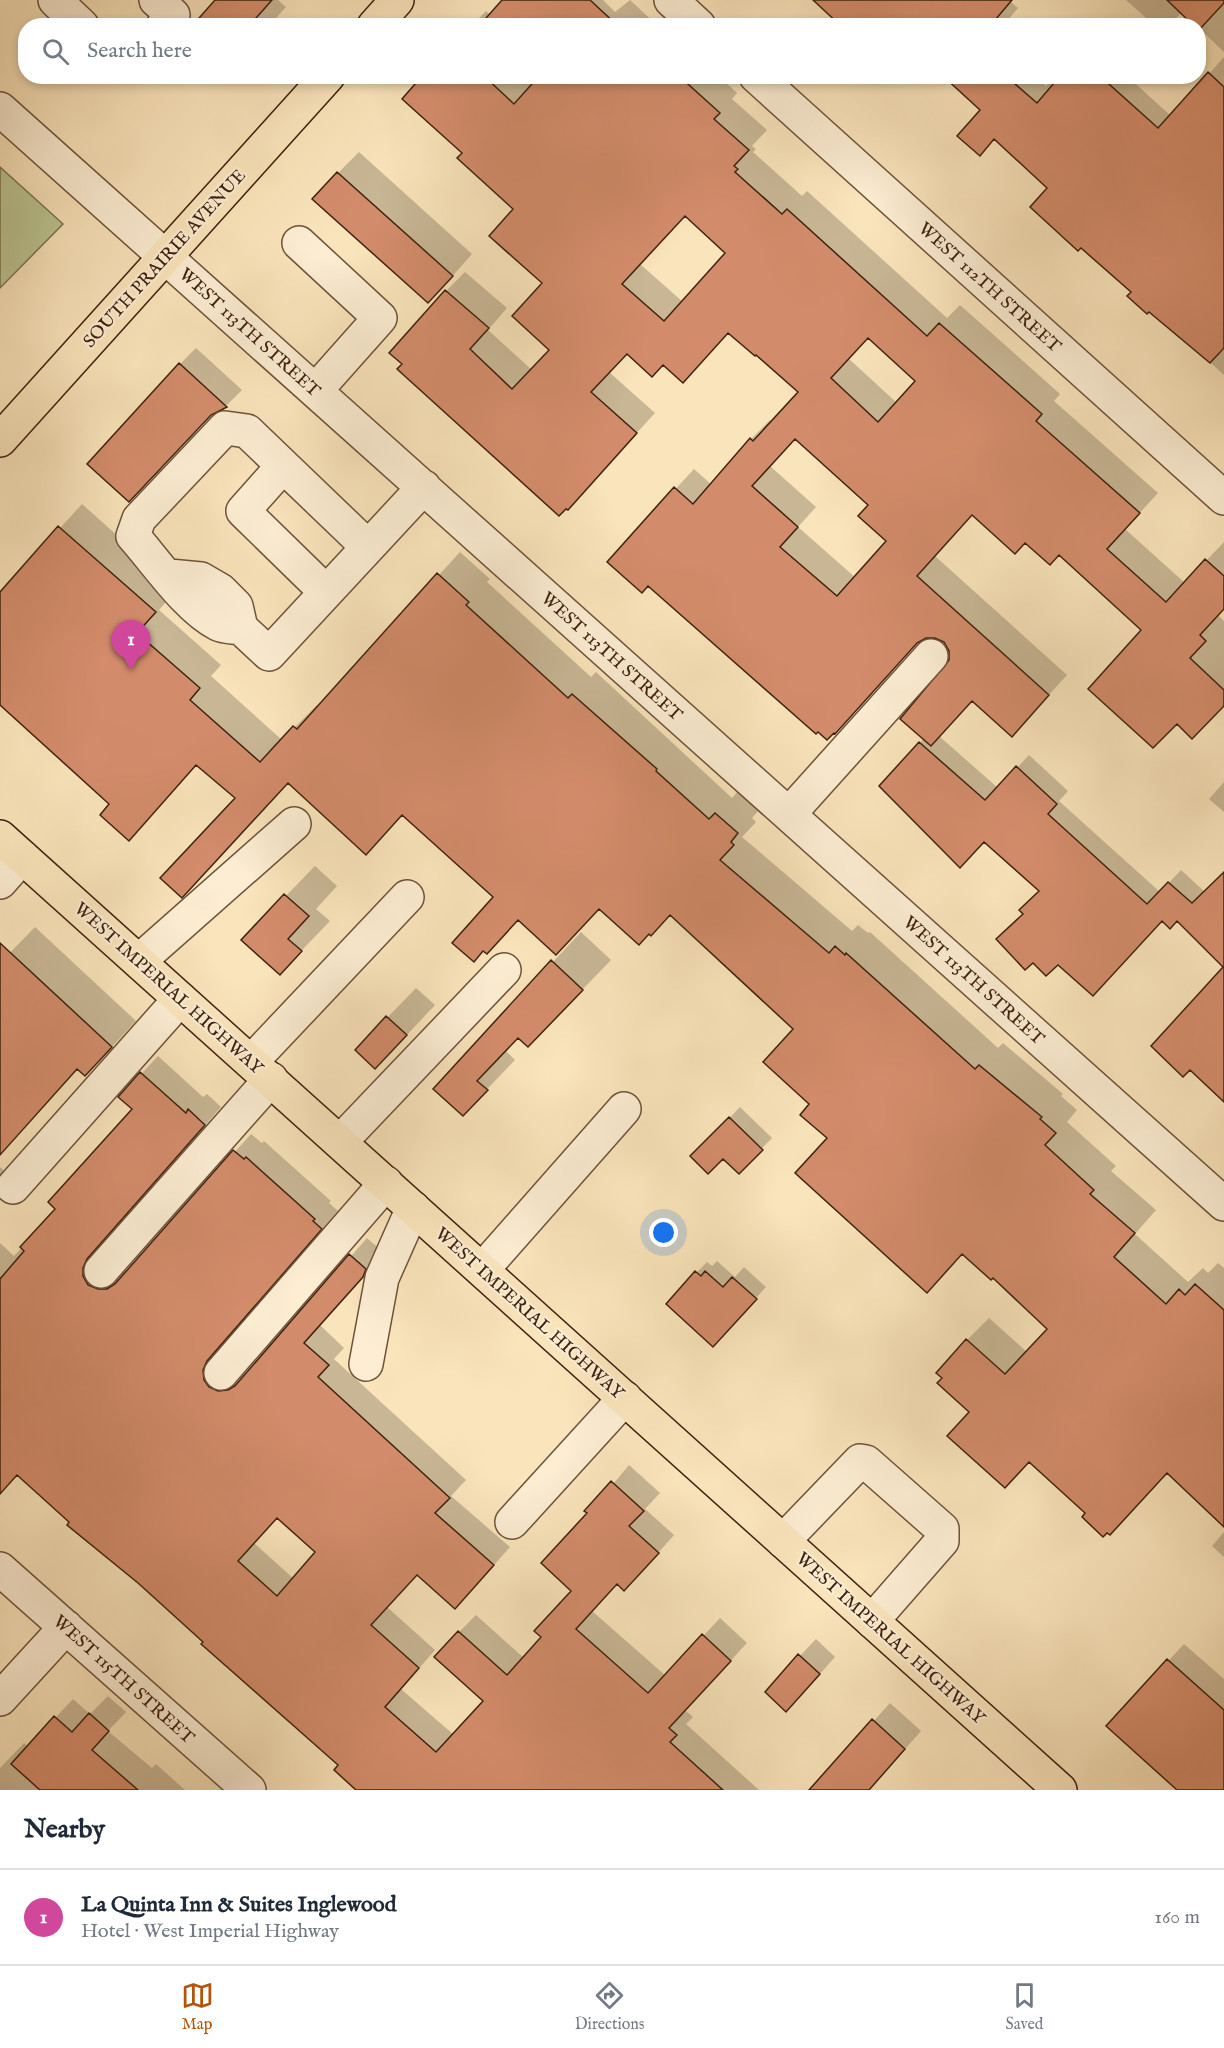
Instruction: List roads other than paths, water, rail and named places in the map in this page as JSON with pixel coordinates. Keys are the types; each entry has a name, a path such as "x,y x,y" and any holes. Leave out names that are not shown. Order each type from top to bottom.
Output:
{"main road":[{"path":"381,18 397,0"},
{"name":"SOUTH PRAIRIE AVENUE","path":"0,440 321,84"},
{"name":"WEST IMPERIAL HIGHWAY","path":"11,847 872,1621 1052,1787"}],"street":[{"path":"56,0 74,18"},
{"path":"156,0 173,15 171,18"},
{"name":"WEST 112TH STREET","path":"765,84 1224,498"},
{"name":"WEST 113TH STREET","path":"0,109 1224,1204"},
{"path":"299,243 380,318 316,390"},
{"path":"368,547 247,431 225,428 139,519 133,536 169,576 201,579 220,590 236,606 241,628 269,654 424,487"},
{"path":"283,466 243,512 326,592"},
{"path":"789,814 931,656"},
{"path":"139,962 294,824"},
{"path":"0,882 11,847"},
{"path":"101,1271 261,1070 407,897"},
{"path":"340,1142 504,970"},
{"path":"14,1187 180,999"},
{"path":"482,1270 624,1109"},
{"path":"221,1373 386,1183"},
{"path":"366,1364 382,1278 413,1208"},
{"path":"512,1522 624,1398"},
{"path":"783,1541 860,1461 866,1462 942,1529 942,1541 872,1621"},
{"name":"WEST 115TH STREET","path":"0,1569 249,1790"},
{"path":"0,1699 66,1627"}],"place":[{"name":"La Quinta Inn & Suites Inglewood","path":"131,670"}]}
